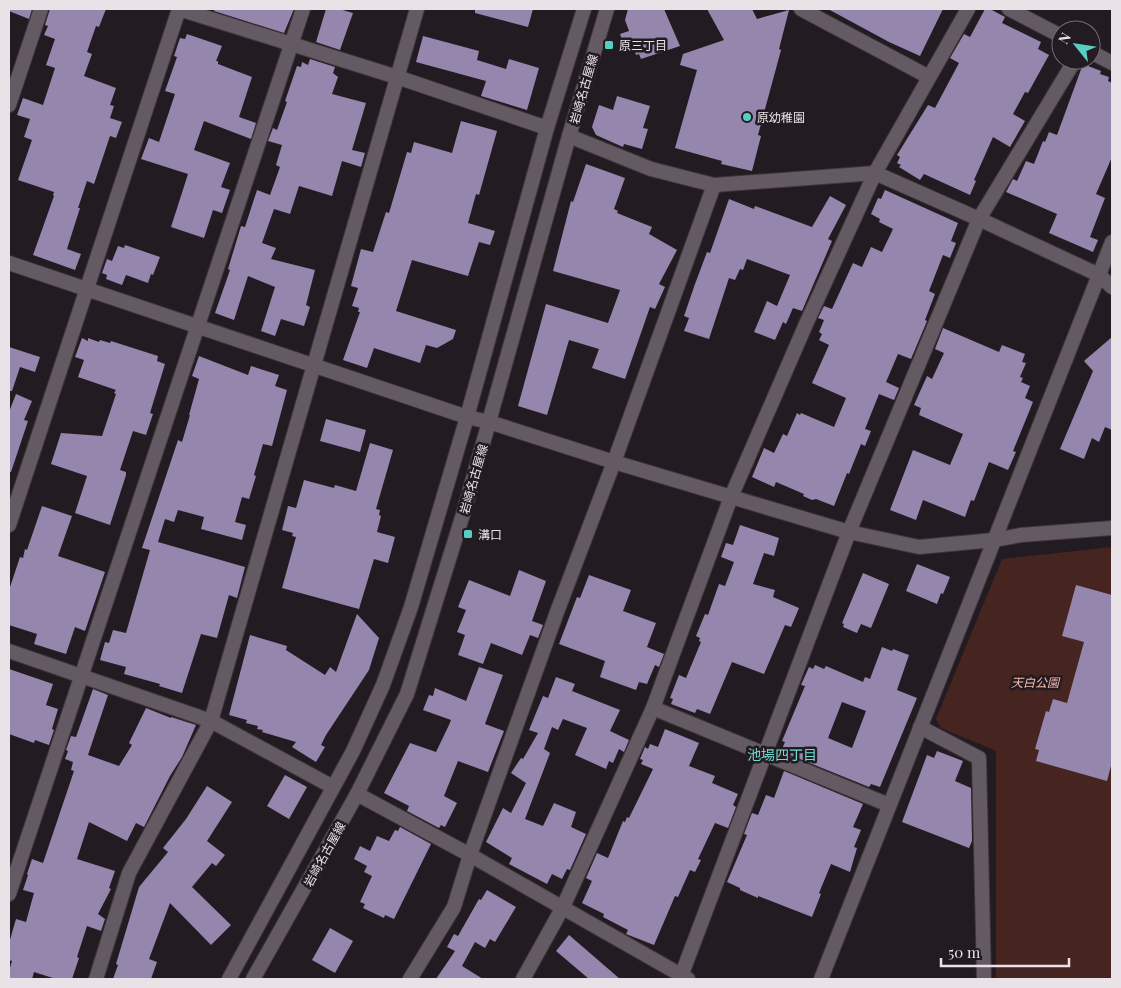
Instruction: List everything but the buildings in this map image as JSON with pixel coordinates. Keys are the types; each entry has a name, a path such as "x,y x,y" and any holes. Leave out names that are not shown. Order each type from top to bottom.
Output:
{"street":[{"path":"9,105 42,9"},
{"path":"9,525 179,9 547,128"},
{"path":"9,894 303,9"},
{"path":"96,979 129,873 211,721 417,9"},
{"name":"岩崎名古屋線","path":"229,979 354,751 376,702 405,624 467,417 547,128 584,9"},
{"name":"岩崎名古屋線","path":"253,979 357,794 407,694 464,510 569,136 607,9"},
{"path":"801,9 929,77"},
{"path":"523,979 563,907 653,708 731,497 806,324 875,173 968,9"},
{"path":"1009,9 1051,31"},
{"path":"357,794 563,907 683,978 849,532 979,219 1069,70"},
{"path":"569,136 651,169 714,185 875,173 1099,274 1112,287"},
{"path":"410,979 454,907 470,855 557,612 614,462 714,185"},
{"path":"820,979 1112,242"},
{"path":"9,263 467,417 489,422 614,462 849,532 919,546 1112,528"},
{"path":"9,651 211,721 333,787"},
{"path":"653,708 889,805"},
{"path":"920,727 979,758 984,979"}],"green space":[{"name":"天白公園","path":"1112,547 1112,979 996,979 996,751 941,728 936,719 1002,559"}],"place":[{"name":"原三丁目","path":"609,45"},
{"name":"原幼稚園","path":"747,117"},
{"name":"溝口","path":"468,534"}],"district":[{"name":"池場四丁目","path":"782,754"}]}
